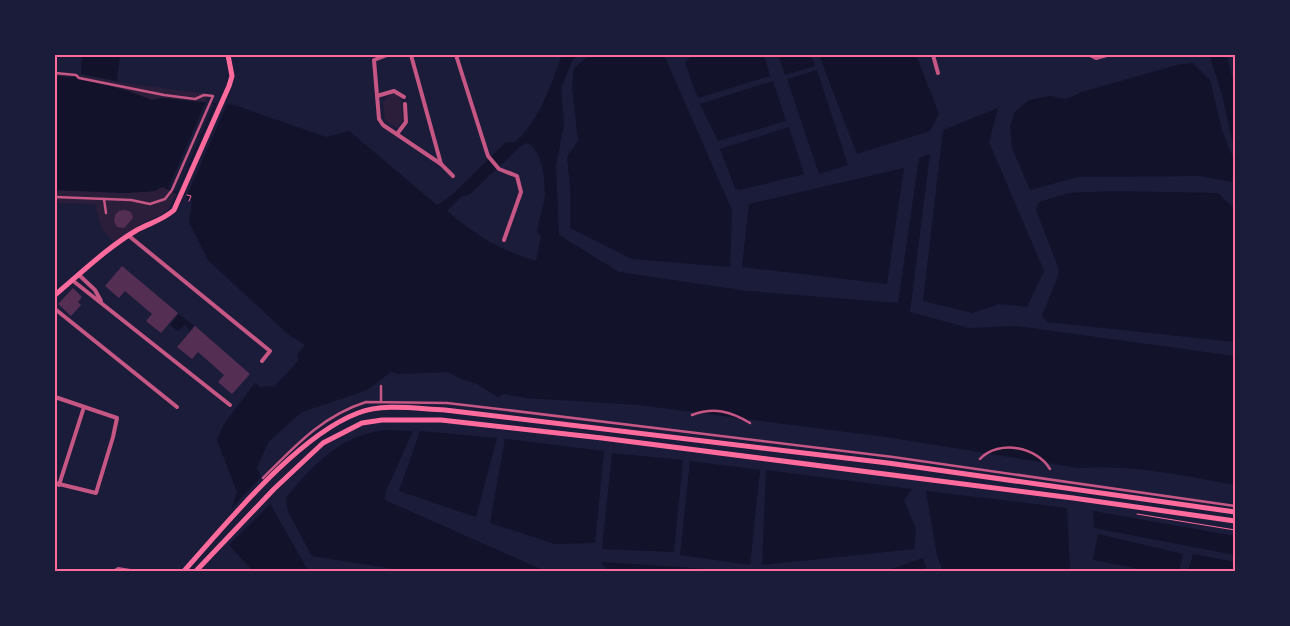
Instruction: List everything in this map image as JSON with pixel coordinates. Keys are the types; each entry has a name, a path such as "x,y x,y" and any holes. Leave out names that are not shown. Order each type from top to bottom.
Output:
{"main road":[{"path":"55,294 129,236 164,218 177,206 226,96 232,76 228,55"},
{"path":"184,571 265,480 318,434 358,413 381,408 445,410 719,443 897,465 1235,512"},
{"path":"196,571 274,489 323,443 362,424 382,420 441,420 718,452 1235,522"},
{"path":"718,452 719,443"}],"street":[{"path":"387,55 374,60 379,119 397,134 441,164 453,176"},
{"path":"412,55 441,164"},
{"path":"456,55 488,156 499,169 517,176 521,192 504,240"},
{"path":"933,55 938,73"},
{"path":"1090,55 1096,58 1107,55"},
{"path":"55,73 76,75 79,78 164,95 195,99 204,95 213,96 172,190 165,199 155,204 55,197"},
{"path":"377,96 394,92 404,97"},
{"path":"397,134 406,122 405,104"},
{"path":"104,199 106,213"},
{"path":"129,236 270,351 262,361"},
{"path":"79,275 95,290 101,301"},
{"path":"72,280 90,296 101,301 230,405"},
{"path":"55,309 178,407"},
{"path":"381,386 381,402"},
{"path":"55,397 117,418 97,491 94,493 57,484 84,407"},
{"path":"265,480 312,430 353,406 366,402 381,402 447,404 894,457 1235,506"},
{"path":"692,416 718,410 734,414 750,423"},
{"path":"980,459 991,450 998,448 1020,449 1039,457 1050,469"}],"lane":[{"path":"113,571 118,568 137,571"}],"path":[{"path":"1130,512 1235,530"}],"shaded area":[{"path":"82,55 120,55 117,81 81,74"},
{"path":"562,55 579,55 573,59 561,88 564,124 556,166 559,235 619,272 747,291 898,303 919,158 930,154 910,312 969,328 1016,326 1235,356 1235,485 1138,469 1079,468 886,437 639,405 527,398 504,394 498,397 477,384 448,372 399,374 391,372 367,390 302,412 269,441 257,467 272,507 307,569 303,571 253,571 230,546 227,523 237,492 217,440 224,424 255,383 262,388 264,386 274,387 299,360 297,355 305,345 289,335 208,260 189,222 192,201 162,187 155,191 125,193 55,190 55,76 75,77 128,91 152,100 163,98 234,105 326,137 349,131 437,205 452,195 506,142 515,142 524,133 544,102","holes":["527,143 532,146 542,165 545,188 537,233 541,235 536,261 510,252 489,241 447,211 461,197 470,194 522,145"]},
{"path":"590,55 664,55 732,210 730,267 632,259 570,228 570,186 567,157 578,141 572,87 574,68"},
{"path":"698,55 764,55 770,76 698,98 685,63 690,57"},
{"path":"778,55 811,55 815,66 785,75"},
{"path":"819,55 916,55 939,114 930,131 857,154"},
{"path":"1227,55 1235,89 1235,153 1222,95 1210,56"},
{"path":"1193,63 1210,80 1222,130 1234,160 1232,182 1200,176 1078,177 1030,190 1012,148 1010,126 1015,112 1029,100 1050,96 1066,99 1082,92 1177,65"},
{"path":"817,70 848,165 819,174 787,79"},
{"path":"55,71 137,85 209,94 204,103 163,98 152,100 128,91 75,77 55,76"},
{"path":"773,81 786,121 718,141 700,104"},
{"path":"391,94 396,94 401,98 402,114 405,118 397,128 385,120 383,102"},
{"path":"998,108 989,142 1044,271 1027,307 999,304 973,313 923,301 943,130"},
{"path":"789,127 804,174 740,190 735,188 720,149"},
{"path":"904,168 887,284 742,267 749,204"},
{"path":"162,187 177,192 168,209 161,215 141,224 113,242 101,227 95,204 55,203 55,190 125,193 155,191"},
{"path":"1112,191 1218,193 1235,209 1235,342 1047,322 1042,316 1058,276 1058,267 1036,210 1039,202 1069,193"},
{"path":"179,314 194,326 190,330 184,325 178,331 170,325"},
{"path":"385,430 413,431 386,491 385,500 545,571 407,571 312,556 288,512 286,497 307,473 329,453 354,438"},
{"path":"420,431 497,438 476,517 399,491"},
{"path":"505,439 604,451 595,543 555,544 490,523"},
{"path":"612,453 683,460 674,552 602,549"},
{"path":"690,461 760,470 750,565 680,555"},
{"path":"766,470 912,489 904,500 916,529 914,549 762,565"},
{"path":"926,491 1067,508 1070,571 943,571 937,556"},
{"path":"1093,511 1235,536 1235,555 1094,528"},
{"path":"1098,534 1183,554 1179,571 1150,571 1093,560"},
{"path":"1193,554 1235,562 1235,571 1188,571"},
{"path":"923,558 927,571 887,571"},
{"path":"601,562 739,571 608,571"}],"pier":[{"path":"206,101 215,104 177,192 168,189"},
{"path":"217,102 228,102 185,200 176,195"},
{"path":"262,476 273,501 229,545 225,523 229,511"}],"building":[{"path":"119,211 131,212 133,218 124,228 117,227 114,221 115,215"},
{"path":"122,266 178,313 161,333 146,321 152,314 125,291 119,298 105,286"},
{"path":"73,288 82,297 78,302 81,305 71,316 58,304"},
{"path":"195,326 250,374 232,394 218,382 224,375 198,352 192,359 177,347"}]}
